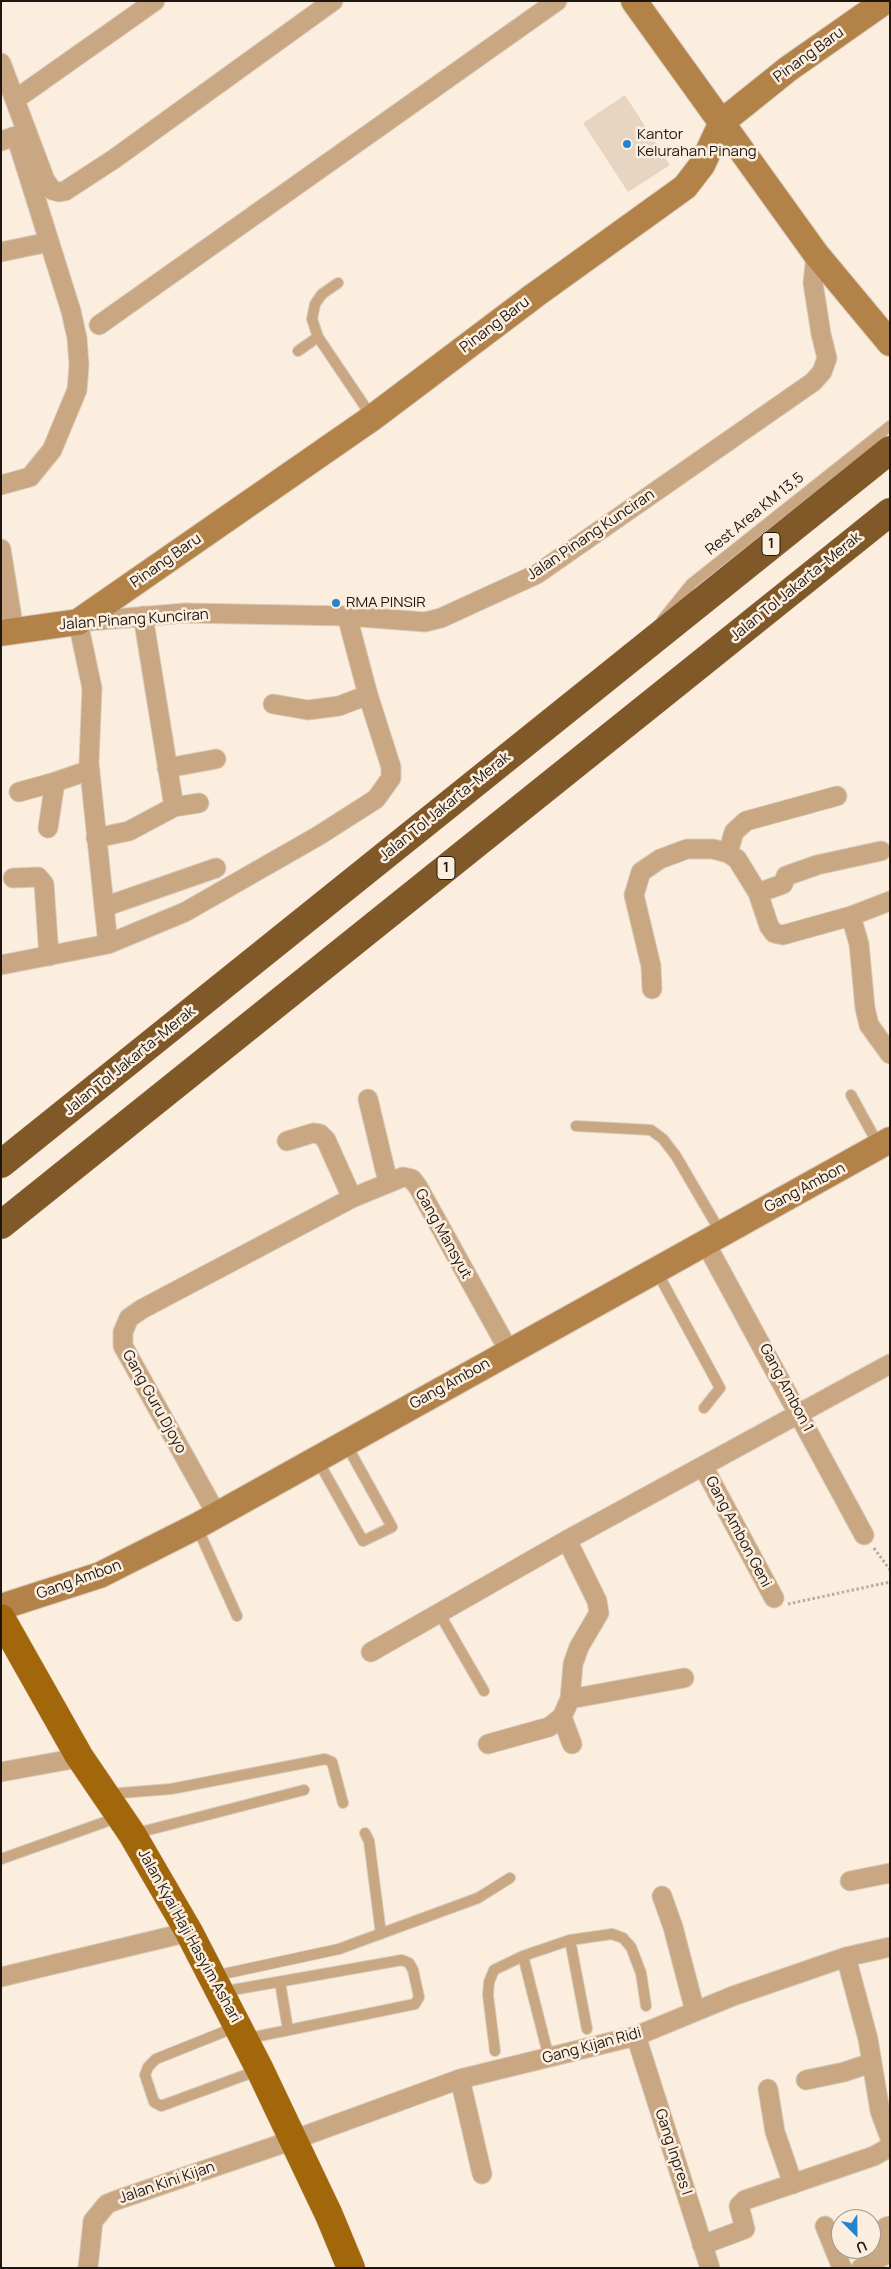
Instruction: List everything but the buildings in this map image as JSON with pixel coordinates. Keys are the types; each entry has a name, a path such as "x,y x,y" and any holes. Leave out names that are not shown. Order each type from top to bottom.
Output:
{"highway":[{"name":"Jalan Tol Jakarta–Merak","path":"1,1164 890,450"},
{"name":"Jalan Tol Jakarta–Merak","path":"1,1225 890,512"}],"main road":[{"name":"Jalan Kyai Haji Hasyim Ashari","path":"1,1618 79,1756 126,1826 189,1932 294,2140 351,2268"}],"street":[{"path":"16,99 155,1"},
{"path":"1,63 45,180 52,190 58,192 65,191 106,165 333,1"},
{"path":"99,325 557,1"},
{"path":"634,1 816,254 890,343"},
{"name":"Pinang Baru","path":"78,622 372,418 535,295 685,188 702,165 722,122 788,69 885,1"},
{"path":"1,141 16,136 71,311 77,338 78,365 76,390 52,450 30,477 1,484"},
{"path":"1,252 49,242"},
{"name":"Jalan Pinang Kunciran","path":"8,632 78,622 185,613 347,616 425,622 441,618 537,574 813,382 822,372 827,358 820,334 813,283 816,254"},
{"path":"1,550 8,632"},
{"path":"143,616 174,807"},
{"path":"1,965 108,944 184,912 318,836 376,799 391,778 391,767 368,695 347,616"},
{"path":"78,622 92,688 90,770 108,944"},
{"path":"273,704 308,710 339,706 368,695"},
{"path":"167,768 216,759"},
{"path":"19,792 90,770"},
{"path":"48,828 55,782"},
{"path":"728,853 734,832 746,821 837,796"},
{"path":"96,838 129,830 174,807 199,803"},
{"path":"652,989 651,966 634,895 641,872 660,859 687,849 713,848 728,853 737,859 758,892 769,926 774,933 783,935 851,916 890,901"},
{"path":"758,892 783,884 786,876 817,866 880,851"},
{"path":"104,907 216,868"},
{"path":"13,878 38,877 44,884 49,956"},
{"path":"851,916 859,944 864,1008 869,1025 890,1054"},
{"path":"368,1100 388,1182"},
{"path":"287,1142 313,1133 320,1134 326,1140 352,1198"},
{"name":"Gang Ambon","path":"1,1608 100,1575 207,1520 885,1143"},
{"name":"Gang Mansyut","path":"266,1244 352,1198 403,1177 412,1179 509,1351"},
{"name":"Gang Ambon 1","path":"713,1238 800,1413 864,1535"},
{"name":"Gang Guru Djoyo","path":"207,1520 123,1346 123,1332 129,1318 142,1309 266,1244"},
{"path":"371,1652 567,1540 890,1364"},
{"name":"Gang Ambon Geni","path":"702,1466 774,1598"},
{"path":"488,1744 549,1727 562,1717 570,1699 573,1664 579,1647 599,1613 597,1601 567,1540"},
{"path":"570,1699 684,1678"},
{"path":"562,1717 572,1744"},
{"path":"1,1772 68,1760 79,1756"},
{"path":"850,1881 890,1873"},
{"path":"662,1896 673,1927 695,2011"},
{"path":"1,1977 189,1932"},
{"name":"Gang Kijan Ridi","path":"294,2140 460,2079 636,2036 695,2011 846,1957 890,1947"},
{"path":"846,1957 866,2031 880,2111 890,2138"},
{"name":"Gang Inpres I","path":"636,2036 710,2268"},
{"path":"806,2080 844,2072 871,2063"},
{"path":"460,2079 482,2174"},
{"path":"768,2089 775,2132 794,2184"},
{"name":"Jalan Kini Kijan","path":"88,2268 93,2221 107,2204 294,2140"},
{"path":"702,2245 745,2229 739,2206 741,2202 874,2156 890,2147"},
{"path":"825,2226 842,2268"},
{"path":"861,2268 887,2254 886,2227 890,2226"}],"lane":[{"path":"338,283 322,294 315,304 312,318 318,337 372,418"},
{"path":"298,351 318,337"},
{"name":"Rest Area KM 13,5","path":"653,639 665,615 691,584 890,426"},
{"path":"851,1096 885,1143"},
{"path":"576,1126 651,1130 663,1139 676,1156 713,1238"},
{"path":"656,1270 720,1388 704,1408"},
{"path":"317,1459 363,1541 392,1527 346,1443"},
{"path":"207,1520 237,1616"},
{"path":"439,1613 484,1691"},
{"path":"104,1795 172,1789 325,1759 332,1762 342,1803"},
{"path":"1,1859 126,1826 304,1790"},
{"path":"365,1833 370,1848 381,1934"},
{"path":"216,1984 339,1949 381,1934 478,1898 510,1878"},
{"path":"495,2051 488,1995 489,1982 494,1970 523,1956 570,1940 612,1934 623,1938 632,1947 638,1965 646,2006"},
{"path":"570,1940 587,2029"},
{"path":"523,1956 549,2058"},
{"path":"216,1984 280,1982 402,1960 409,1963 414,1970 419,1997 415,2004 288,2030 241,2032 156,2059 148,2067 145,2075 154,2102 161,2106 260,2070"},
{"path":"280,1982 288,2030"}],"path":[{"path":"864,1535 890,1570"},
{"path":"774,1598 782,1604 791,1605 890,1582"}],"place":[{"name":"Kantor Kelurahan Pinang","path":"627,144"},
{"name":"RMA PINSIR","path":"336,603"}]}
